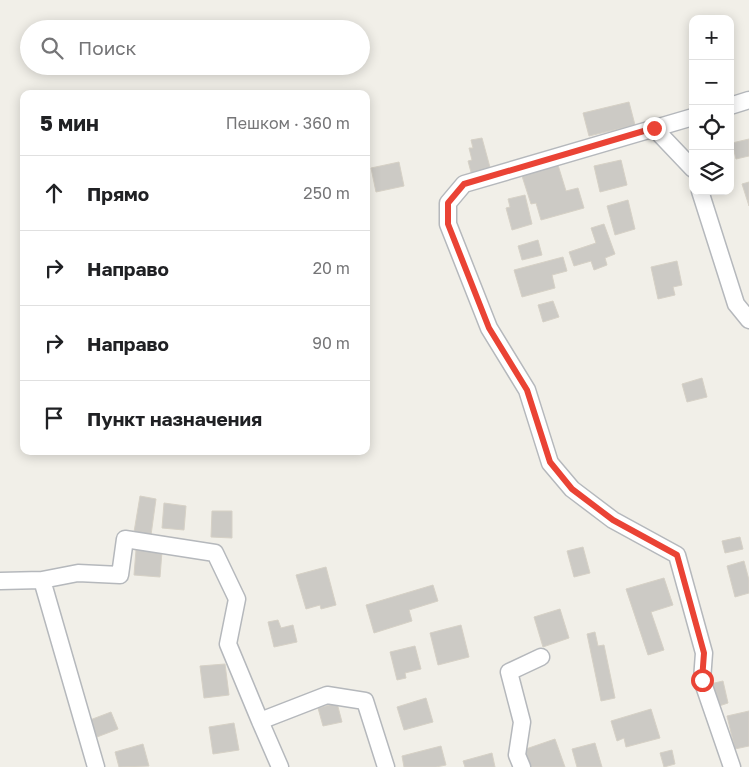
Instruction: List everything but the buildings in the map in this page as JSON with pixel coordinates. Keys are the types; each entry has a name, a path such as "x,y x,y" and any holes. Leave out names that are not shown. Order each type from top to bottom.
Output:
{"street":[{"path":"733,105 749,100"},
{"path":"689,118 464,184 448,203 448,224 489,328 527,390 550,462 572,489 613,520 677,555 704,653 702,680 732,767"},
{"path":"654,128 689,165"},
{"path":"701,195 736,304 749,320"},
{"path":"0,582 42,580 78,573 120,575 125,539 215,553 237,599 228,644 280,767"},
{"path":"42,580 96,767"},
{"path":"522,767 517,755 522,722 510,672 541,657"},
{"path":"260,721 327,695 365,701 386,767"}],"route":[{"path":"654,128 464,184 448,203 448,224 489,328 527,390 550,462 572,489 613,520 677,555 704,653 702,680"}]}
